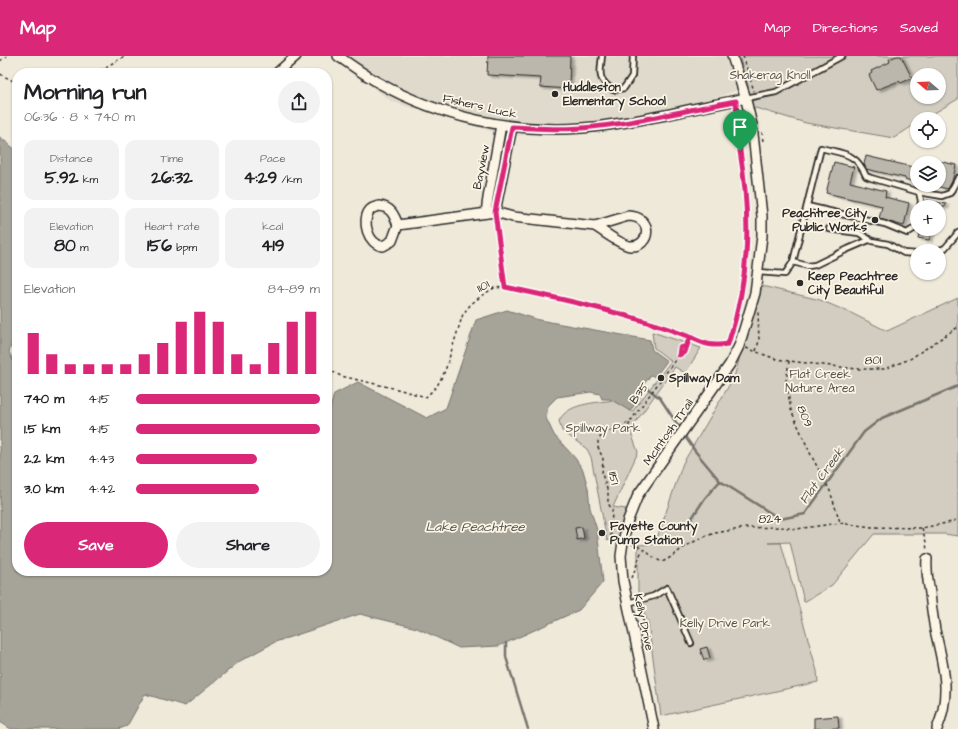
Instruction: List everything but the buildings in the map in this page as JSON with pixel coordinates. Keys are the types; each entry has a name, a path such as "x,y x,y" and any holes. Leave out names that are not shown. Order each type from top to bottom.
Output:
{"street":[{"path":"283,68 296,56"},
{"name":"Fishers Luck","path":"338,56 377,82 416,101 460,116 512,127 557,129 593,127 617,124 746,98"},
{"name":"McIntosh Trail","path":"628,520 638,495 730,364 739,346 755,293 762,216 752,125 746,98 732,56"},
{"name":"Bayview","path":"490,213 488,198 501,125"},
{"name":"Bayview","path":"490,213 512,127"},
{"path":"398,225 490,213 595,226 628,216 634,216 640,218 644,222 647,228 647,233 645,239 641,243 635,246 629,246 595,226"},
{"name":"Kelly Drive","path":"628,520 620,556 621,566 654,729"},
{"path":"927,559 926,567 932,609 945,676 946,692 937,729"}],"lane":[{"path":"602,56 600,76 604,84 613,90 624,88 632,76 633,56"},
{"path":"746,98 776,92 842,56"},
{"path":"758,272 785,274 793,262 821,148 852,156 862,168 866,176 910,189"},
{"path":"921,200 919,192 942,196 950,193 958,178"},
{"path":"807,206 885,224 907,233 910,231"},
{"path":"829,229 860,234 870,240 888,244 904,253 910,253"},
{"path":"946,247 958,232"},
{"path":"793,262 808,266 815,265 870,240"},
{"path":"628,603 654,596 667,588 691,643"}],"path":[{"path":"0,61 7,56"},
{"path":"104,68 125,56"},
{"path":"0,74 12,80"},
{"name":"1101","path":"332,372 341,376 398,388 426,397 437,386 445,371 463,314 471,304 484,294 494,288 505,287 565,300 666,328 708,345 718,346 728,344 736,321 741,299 748,242 748,208 736,101"},
{"path":"490,213 505,287"},
{"name":"801","path":"756,351 776,359 789,361 857,369 884,369 910,359 958,327"},
{"path":"679,355 685,352 690,337"},
{"path":"679,355 680,348 686,346"},
{"name":"B35","path":"635,414 679,355"},
{"name":"809","path":"789,361 786,381 791,410 811,455 830,491 840,522"},
{"name":"1151","path":"619,428 624,430 627,429 635,414"},
{"name":"1151","path":"617,540 612,538 611,535 612,510 608,503 608,492 602,474 603,459 598,447 601,436 606,432 619,428 632,419"},
{"name":"824","path":"631,543 662,562 701,538 715,533 746,528 782,527 796,529 840,522 872,527 922,528 952,522 958,518"},
{"path":"922,528 926,542 927,559"}],"shaded area":[{"name":"Huddleston Elementary School","path":"334,56 739,56 748,86 634,128 508,136 392,102"}],"green space":[{"name":"Shakerag Knoll","path":"739,56 958,56 958,99 936,112 910,112 910,128 894,138 806,123 752,107 748,86"},
{"path":"762,286 820,300 851,313 887,331 958,298 958,536 944,534 874,534 832,585 804,602 790,542 768,543 781,543 817,671 818,682 661,716 648,622 638,599 638,545 655,544 683,463 734,377"},
{"name":"Spillway Park","path":"652,332 701,348 685,373 675,367 630,430 638,452 613,507 626,509 618,542 607,540 591,457 587,449 562,431 559,421 563,415 575,407 614,400 632,412 671,361 654,348"}],"water":[{"name":"Lake Peachtree","path":"0,137 12,147 12,342 9,352 12,358 12,576 332,576 332,401 334,394 358,382 427,418 446,408 476,320 507,310 539,320 650,340 652,350 667,361 655,377 651,375 639,390 643,393 630,411 610,399 602,399 600,394 591,392 557,397 548,406 546,418 554,435 575,458 583,470 588,488 590,508 597,530 603,582 579,610 499,646 459,648 417,628 360,614 275,642 240,661 185,706 145,694 127,726 119,729 11,729 0,722"}],"waterway":[{"name":"Flat Creek","path":"643,385 660,398 681,430"},
{"name":"Flat Creek","path":"684,435 720,481 780,519 805,514 864,432 882,418 958,386"},
{"name":"Flat Creek","path":"690,521 705,498 720,481"},
{"path":"506,643 506,657 528,729"}],"place":[{"name":"Huddleston Elementary School","path":"555,94"},
{"name":"Peachtree City Public Works","path":"875,220"},
{"name":"Keep Peachtree City Beautiful","path":"800,283"},
{"name":"Spillway Dam","path":"661,378"},
{"name":"Fayette County Pump Station","path":"602,533"}],"route":[{"path":"740,151 736,101 617,124 593,127 557,129 512,127 495,212 505,287 565,300 666,328 690,337 686,346 680,348 679,355 685,352 690,337 708,345 718,346 728,344 736,321 741,299 748,242 748,208 740,151"}],"park label":[{"name":"Flat Creek Nature Area","path":"820,381"},
{"name":"Kelly Drive Park","path":"725,623"}]}
